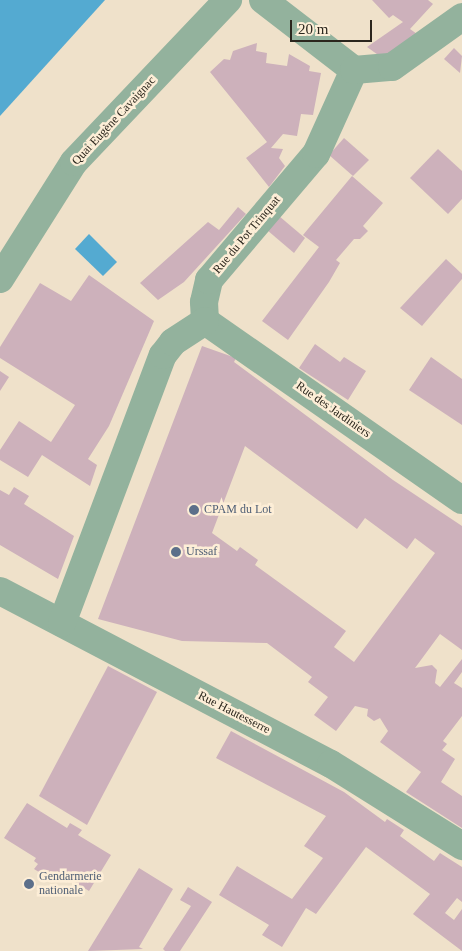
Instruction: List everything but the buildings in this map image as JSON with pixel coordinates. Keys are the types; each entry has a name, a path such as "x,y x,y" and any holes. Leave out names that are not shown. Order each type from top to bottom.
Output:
{"street":[{"name":"Quai Eugène Cavaignac","path":"0,279 74,162 228,0"},
{"path":"263,0 354,70 392,67 462,17"},
{"name":"Rue du Pot Trinquat","path":"205,320 204,302 209,280 316,154 354,70"},
{"path":"62,624 163,356 173,342 205,320"},
{"name":"Rue des Jardiniers","path":"205,320 462,500"},
{"name":"Rue Hautesserre","path":"0,591 331,764 462,846"}],"water":[{"path":"0,0 105,0 0,116"},
{"path":"89,234 117,262 103,276 75,249"}],"place":[{"name":"CPAM du Lot","path":"194,510"},
{"name":"Urssaf","path":"176,552"},
{"name":"Gendarmerie nationale","path":"29,884"}]}
